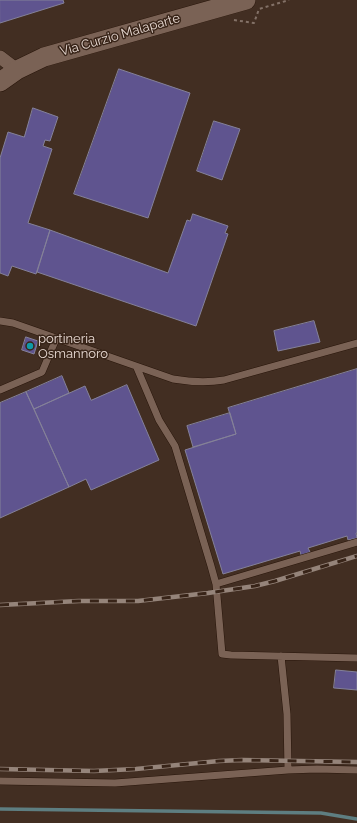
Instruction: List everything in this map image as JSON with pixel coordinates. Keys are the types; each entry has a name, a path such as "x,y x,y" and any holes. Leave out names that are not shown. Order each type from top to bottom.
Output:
{"street":[{"name":"Via Curzio Malaparte","path":"0,82 17,70 44,56 246,0"},
{"path":"0,57 17,70"}],"lane":[{"path":"0,321 13,323 137,368 173,379 207,383 224,380 357,343"},
{"path":"0,390 42,372 56,338"},
{"path":"137,368 159,420 175,446 216,584 222,654 357,658"},
{"path":"216,584 357,542"},
{"path":"281,656 286,714 288,770"},
{"path":"0,781 115,783 288,770 357,770"}],"building":[{"path":"0,0 63,0 64,3 0,23"},
{"path":"119,69 190,93 148,218 74,194"},
{"path":"33,108 58,117 50,141 45,140 43,146 52,149 28,223 50,230 36,274 12,266 8,276 0,273 0,158 8,132 24,137"},
{"path":"214,121 240,129 222,180 197,171"},
{"path":"193,214 228,226 225,233 228,234 196,326 37,272 50,230 168,273 187,220 190,221"},
{"path":"314,321 320,342 278,351 274,331"},
{"name":"portineria Osmannoro","path":"26,337 38,341 34,354 22,350"},
{"path":"357,369 357,538 348,540 347,536 308,548 310,552 301,555 300,551 223,574 185,450 236,434 228,408"},
{"path":"62,376 69,393 34,409 26,392"},
{"path":"127,385 159,460 91,490 86,479 69,487 34,409 85,386 91,400"},
{"path":"26,392 69,487 0,518 0,403"},
{"path":"230,413 236,434 193,447 187,426"},
{"path":"336,670 357,672 357,690 334,688"}],"waterway":[{"path":"0,809 321,813 357,819"}],"railway":[{"path":"0,605 79,601 138,601 208,593 255,586 357,556"},
{"path":"0,769 94,771 242,760 357,762"}],"place":[{"name":"portineria Osmannoro","path":"30,346"}]}
